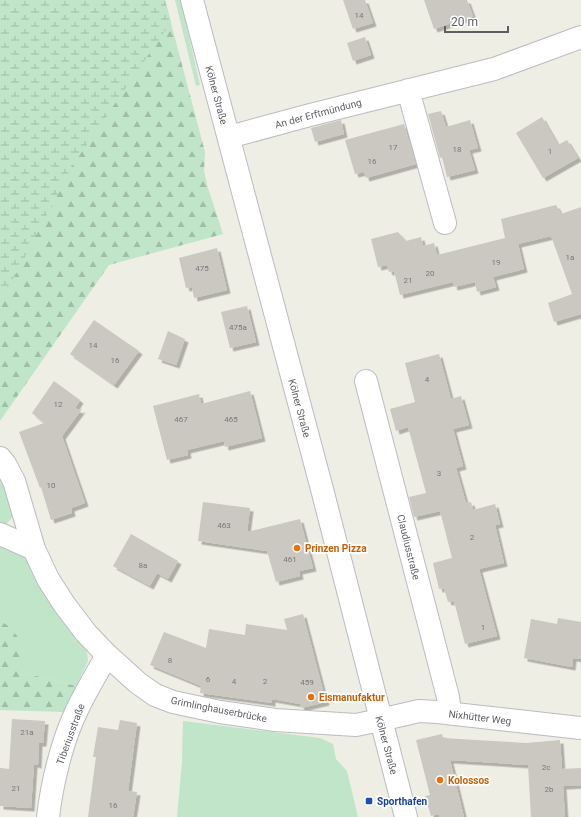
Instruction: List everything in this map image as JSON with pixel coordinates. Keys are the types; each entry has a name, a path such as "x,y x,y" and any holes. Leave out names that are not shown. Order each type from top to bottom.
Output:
{"street":[{"name":"Kölner Straße","path":"192,0 323,493 406,817"},
{"name":"An der Erftmündung","path":"229,137 494,69 581,37"},
{"path":"408,90 445,224"},
{"name":"Claudiusstraße","path":"366,381 448,697 450,713"},
{"name":"Grimlinghauserbrücke","path":"0,458 6,464 14,481 34,548 48,579 64,604 86,633 107,655 155,695 173,702 220,712 275,720 356,725 380,720"},
{"path":"0,534 34,548"},
{"name":"Tiberiusstraße","path":"48,817 50,799 62,752 74,717 107,655"},
{"name":"Nixhütter Weg","path":"380,720 419,711 450,713 581,728"}],"green space":[{"path":"0,0 165,0 205,152 204,171 208,188 223,234 109,265 0,421"},
{"path":"0,0 165,0 171,22 74,163 15,276 0,297"},
{"path":"175,0 181,0 200,85 196,86"},
{"path":"0,474 16,511 6,524 0,524"},
{"path":"0,544 19,553 26,559 39,585 87,652 88,661 76,686 25,673 3,623 0,622"},
{"path":"0,622 9,626 13,630 28,653 22,664 25,673 76,686 64,712 0,710"},
{"path":"183,721 320,738 333,744 336,759 347,771 358,817 177,817 182,762"}],"building":[{"path":"343,0 365,0 373,23 353,29"},
{"path":"424,0 467,0 473,16 434,29"},
{"path":"365,37 371,55 353,61 347,43"},
{"path":"441,111 446,127 470,120 478,148 469,150 475,170 447,177 442,157 440,158 428,114"},
{"path":"542,117 558,145 567,140 578,158 543,178 516,133"},
{"path":"341,120 344,134 315,142 311,128"},
{"path":"404,124 416,164 366,178 364,172 355,174 345,140"},
{"path":"556,205 561,214 581,207 581,314 554,322 548,303 572,294 551,236 518,244 524,269 493,277 496,287 477,292 475,282 454,287 453,282 400,295 394,271 389,272 387,265 378,267 371,239 398,232 406,241 421,237 423,246 434,243 437,255 505,238 501,219"},
{"path":"217,248 227,290 194,298 192,287 186,288 179,258"},
{"path":"247,306 256,342 230,348 221,312"},
{"path":"94,320 139,351 114,385 70,354"},
{"path":"168,331 185,339 176,365 158,359"},
{"path":"439,354 451,399 461,396 469,425 453,429 463,466 456,468 466,503 471,502 473,510 495,504 500,524 495,525 504,563 479,569 497,636 465,644 454,601 448,602 444,588 439,589 433,563 452,558 440,511 414,517 409,497 426,493 408,427 396,431 390,409 415,402 405,363"},
{"path":"54,381 80,400 75,408 79,410 82,409 62,436 85,503 71,508 72,513 51,520 41,487 40,488 19,432 44,423 32,413"},
{"path":"250,391 262,438 225,447 224,441 187,450 188,455 167,460 153,406 199,394 201,404"},
{"path":"203,502 250,508 247,532 300,519 313,568 299,571 300,576 276,582 267,551 198,541"},
{"path":"131,534 178,561 168,579 157,573 150,586 113,566"},
{"path":"303,614 326,702 301,708 300,704 272,699 272,703 200,693 201,686 150,665 164,632 206,648 209,629 245,635 246,624 287,630 284,619"},
{"path":"558,618 581,622 581,659 573,658 572,667 524,658 531,619 557,624"},
{"path":"12,719 45,721 43,743 39,743 38,765 34,764 31,808 0,806 0,768 9,769"},
{"path":"120,720 137,723 128,791 137,792 133,817 88,817 96,757 93,757 98,727 118,730"},
{"path":"442,734 443,738 526,743 560,740 562,769 581,768 581,785 563,786 565,817 531,817 528,765 450,760 464,817 440,817 439,814 431,816 425,796 430,795 416,740"}],"place":[{"name":"Prinzen Pizza","path":"297,548"},
{"name":"Eismanufaktur","path":"311,697"},
{"name":"Kolossos","path":"440,780"},
{"name":"Sporthafen","path":"369,801"}]}
